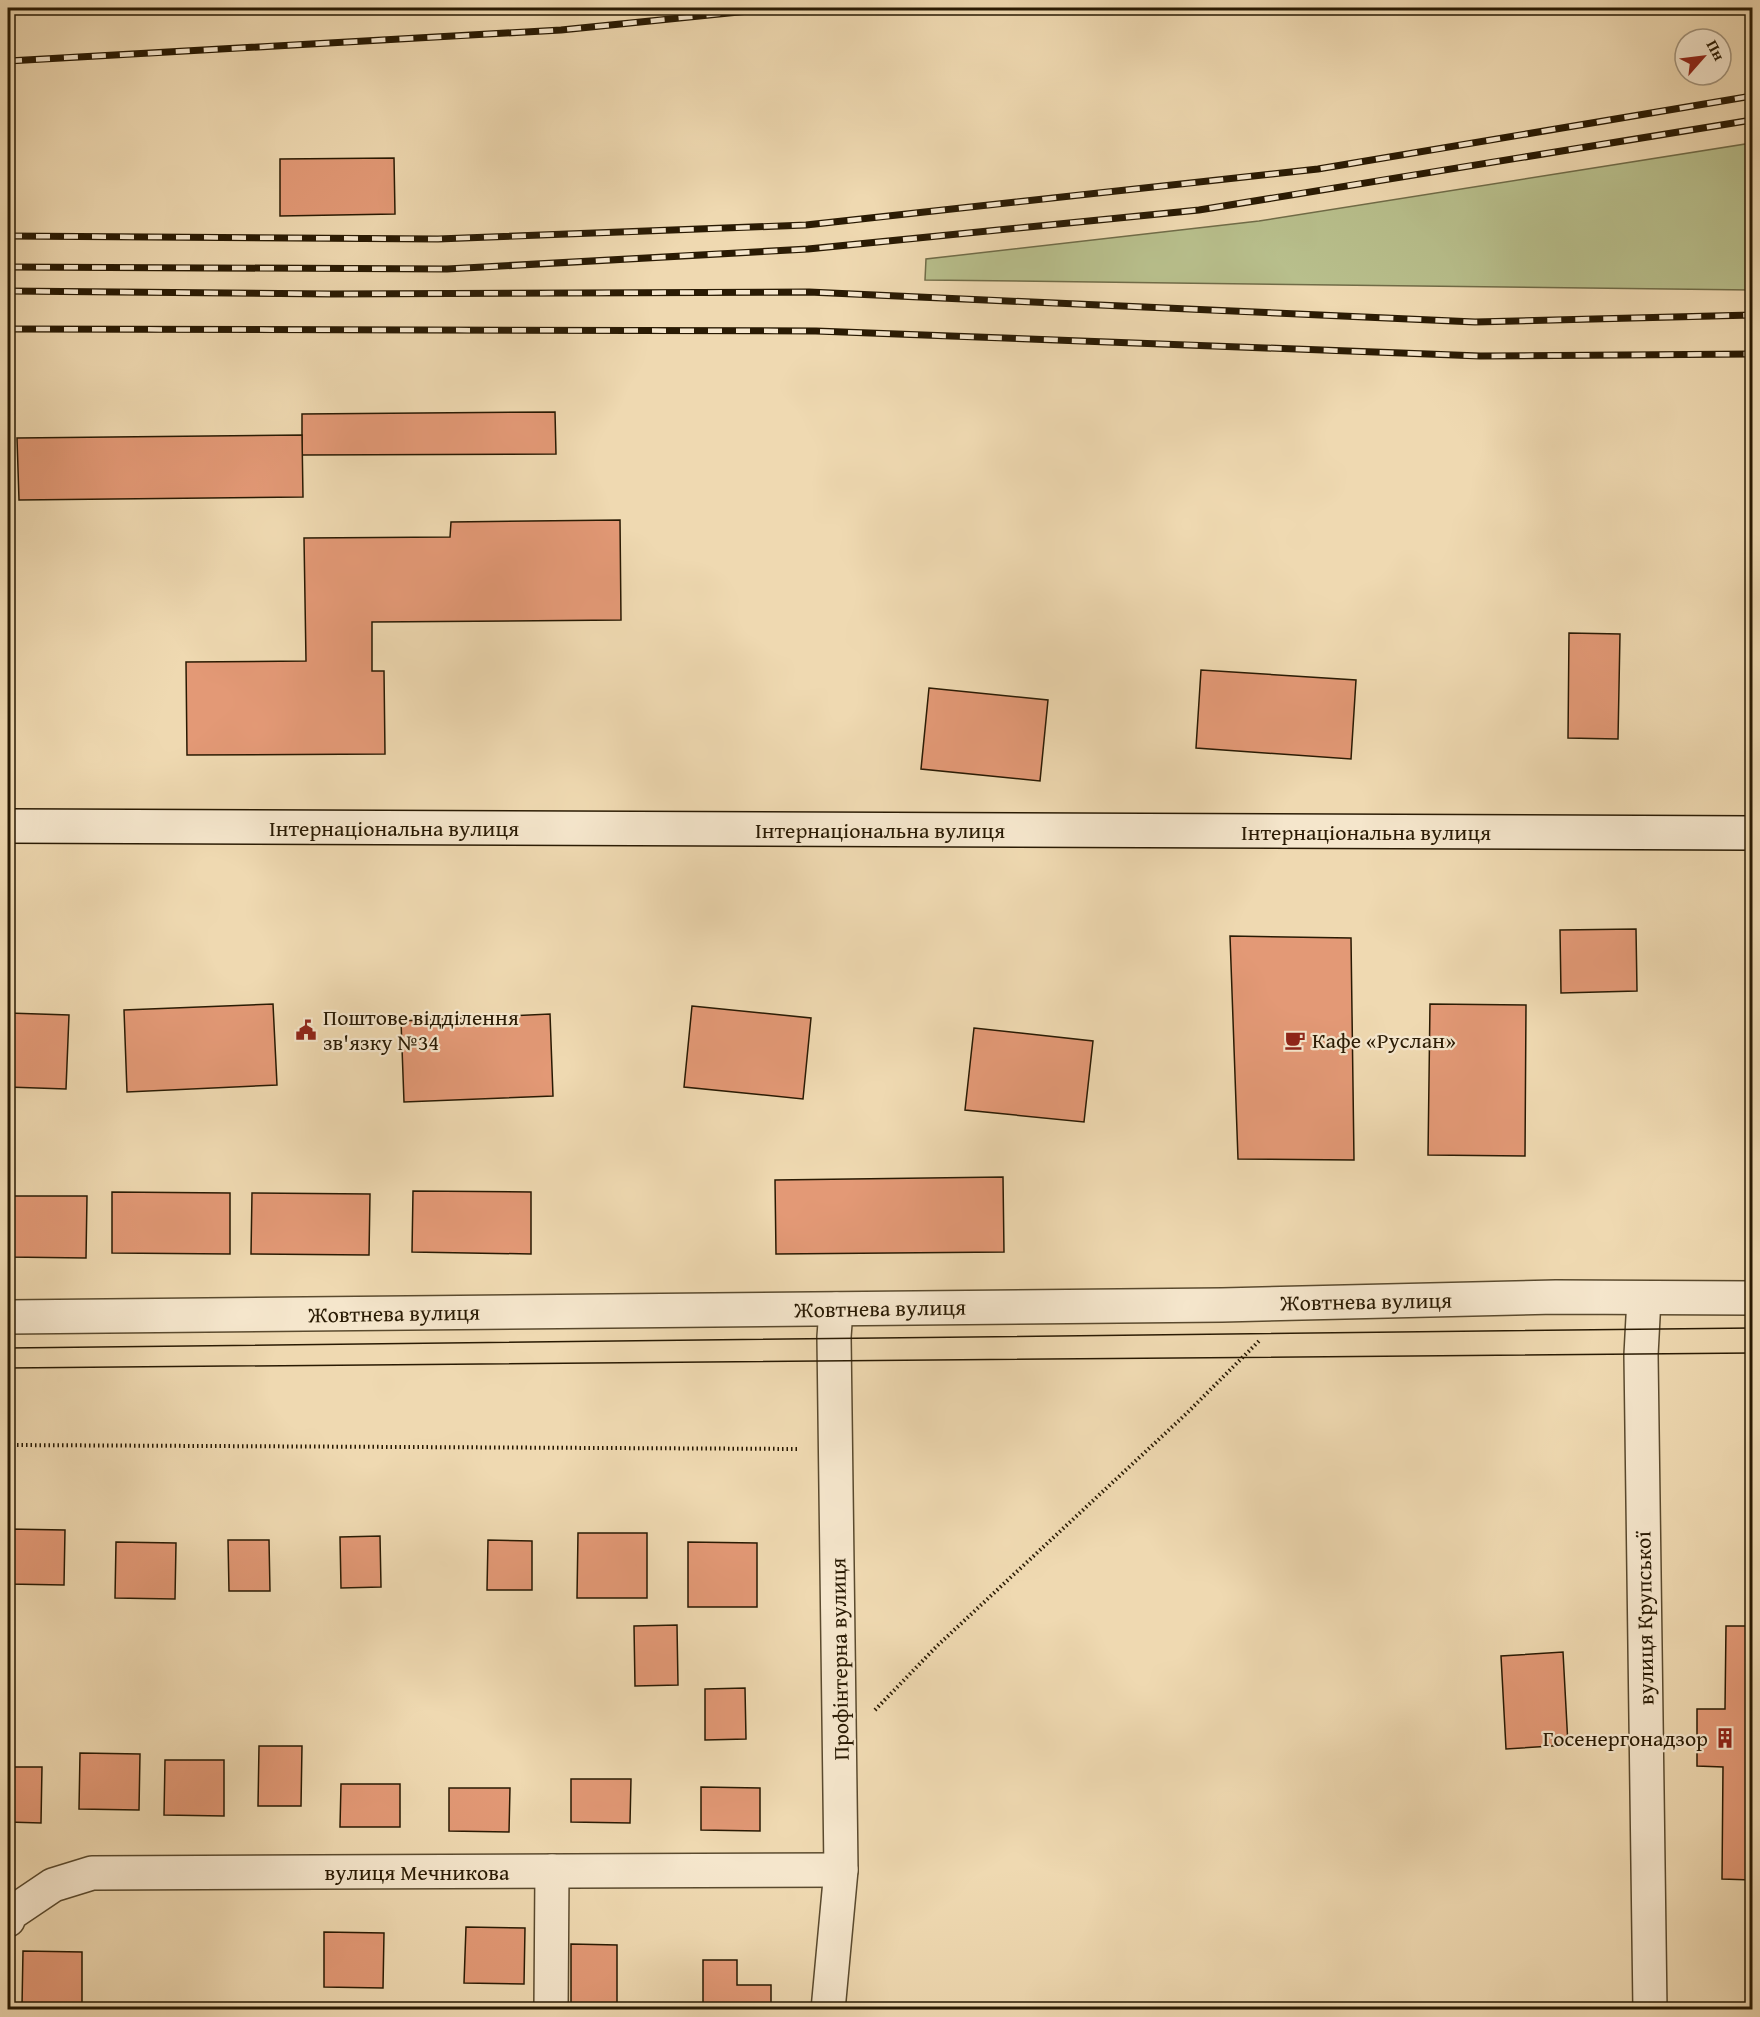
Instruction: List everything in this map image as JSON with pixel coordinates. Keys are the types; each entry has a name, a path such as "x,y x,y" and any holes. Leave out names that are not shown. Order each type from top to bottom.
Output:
{"street":[{"name":"Інтернаціональна вулиця","path":"8,826 1752,833"},
{"name":"Жовтнева вулиця","path":"8,1317 836,1309 1556,1297 1752,1298"},
{"name":"вулиця Крупської","path":"1644,1298 1641,1355 1650,2010"},
{"name":"Профінтерна вулиця","path":"828,2010 841,1870 834,1337 836,1309"},
{"name":"вулиця Мечникова","path":"8,1920 10,1914 53,1885 92,1873 841,1870"},
{"path":"552,1871 552,2010"}],"path":[{"path":"840,1747 937,1646 1186,1414 1298,1303"},
{"path":"8,1446 836,1449"}],"green space":[{"path":"1752,143 1752,290 925,280 926,259 1259,221"}],"building":[{"path":"394,158 395,214 280,216 280,159"},
{"path":"555,412 556,454 302,455 302,414"},
{"path":"302,435 303,497 19,500 17,438"},
{"path":"620,520 621,620 372,622 372,671 384,671 385,754 187,755 186,662 306,661 304,538 450,537 451,522"},
{"path":"1569,633 1620,634 1618,739 1568,738"},
{"path":"1201,670 1356,680 1351,759 1196,748"},
{"path":"929,688 1048,700 1040,781 921,769"},
{"path":"1636,929 1637,991 1561,993 1560,930"},
{"path":"1230,936 1351,938 1354,1160 1238,1159"},
{"path":"273,1004 277,1085 127,1092 124,1010"},
{"path":"1430,1004 1526,1005 1525,1156 1428,1155"},
{"path":"692,1006 811,1018 803,1099 684,1087"},
{"path":"8,1013 69,1015 66,1089 8,1087"},
{"path":"550,1014 553,1096 404,1102 401,1021"},
{"path":"974,1028 1093,1041 1084,1122 965,1110"},
{"path":"1003,1177 1004,1252 776,1254 775,1180"},
{"path":"413,1191 531,1192 531,1254 412,1252"},
{"path":"112,1192 230,1193 230,1254 112,1253"},
{"path":"252,1193 370,1194 369,1255 251,1254"},
{"path":"8,1196 87,1196 86,1258 8,1257"},
{"path":"8,1529 65,1530 64,1585 8,1584"},
{"path":"578,1533 647,1533 647,1598 577,1598"},
{"path":"380,1536 381,1587 341,1588 340,1537"},
{"path":"228,1540 269,1540 270,1591 229,1591"},
{"path":"488,1540 532,1541 532,1590 487,1590"},
{"path":"116,1542 176,1543 175,1599 115,1598"},
{"path":"688,1542 757,1543 757,1607 688,1607"},
{"path":"677,1625 678,1685 635,1686 634,1626"},
{"name":"Госенергонадзор","path":"1726,1626 1752,1626 1752,1880 1722,1879 1723,1767 1697,1766 1697,1709 1725,1709"},
{"path":"1563,1652 1568,1745 1506,1749 1501,1656"},
{"path":"745,1688 746,1739 705,1740 705,1689"},
{"path":"259,1746 302,1746 301,1806 258,1806"},
{"path":"80,1753 140,1754 139,1810 79,1809"},
{"path":"165,1760 224,1760 224,1816 164,1815"},
{"path":"8,1767 42,1767 41,1823 8,1822"},
{"path":"571,1779 631,1779 630,1823 571,1822"},
{"path":"341,1784 400,1784 400,1827 340,1827"},
{"path":"701,1787 760,1788 760,1831 701,1830"},
{"path":"449,1788 510,1788 509,1832 449,1831"},
{"path":"466,1927 525,1928 524,1984 464,1983"},
{"path":"324,1932 384,1933 383,1988 324,1987"},
{"path":"571,1944 617,1945 617,2004 571,2004"},
{"path":"23,1951 82,1952 82,2007 22,2006"},
{"path":"703,1960 737,1960 737,1985 771,1985 771,2010 703,2010"}],"tram line":[{"path":"8,1348 1752,1328"},
{"path":"8,1368 1752,1353"}],"railway":[{"path":"8,61 561,30 778,8"},
{"path":"8,236 438,239 806,225 1318,169 1752,96"},
{"path":"8,267 447,269 808,249 1199,210 1752,120"},
{"path":"8,291 331,294 809,292 1475,322 1752,315"},
{"path":"8,329 816,331 1480,356 1752,354"}],"place":[{"name":"Поштове відділення зв'язку №34","path":"306,1030"},
{"name":"Кафе «Руслан»","path":"1295,1040"},
{"name":"Госенергонадзор","path":"1725,1738"}]}
